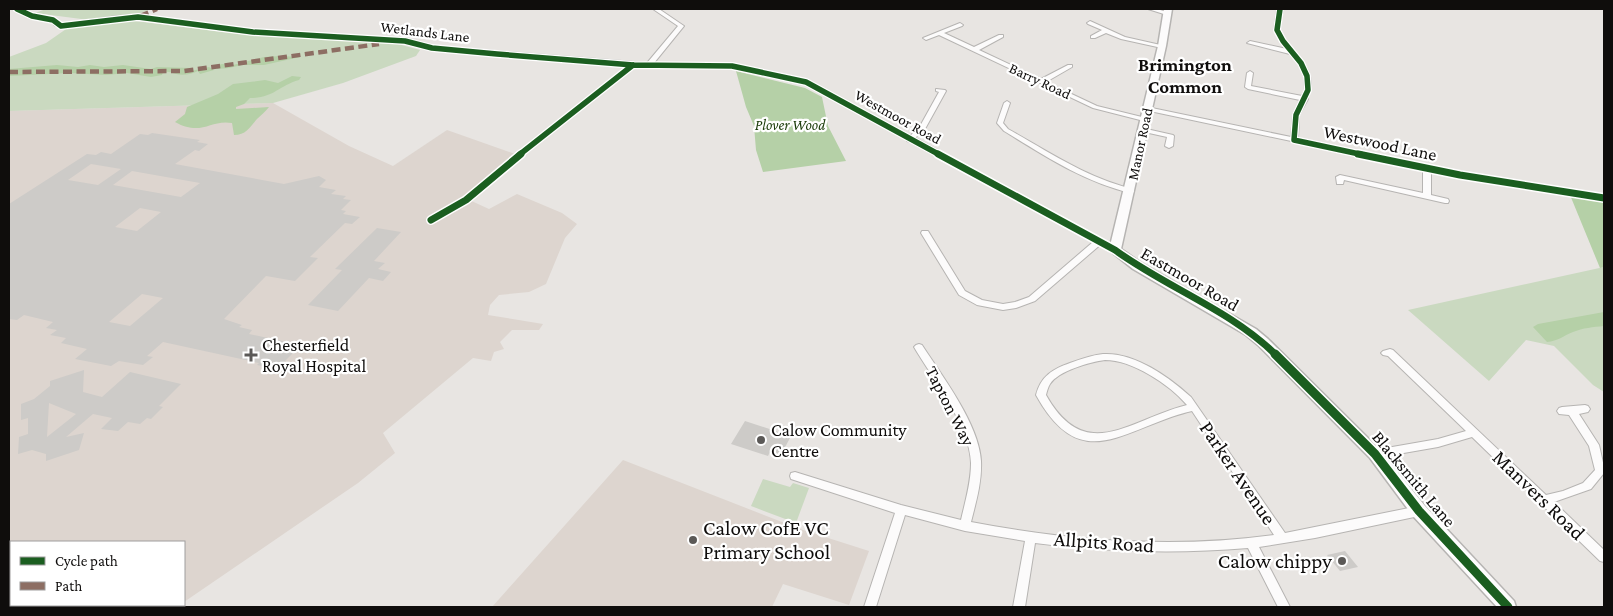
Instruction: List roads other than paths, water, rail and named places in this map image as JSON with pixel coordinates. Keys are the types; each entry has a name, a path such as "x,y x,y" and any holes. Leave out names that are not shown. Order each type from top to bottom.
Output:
{"street":[{"path":"18,9 32,16 53,20 61,26 123,17 138,18"},
{"path":"650,64 681,26 656,9"},
{"path":"1151,9 1168,11"},
{"path":"1280,9 1277,30 1291,52 1301,63 1307,76 1308,90 1296,115 1294,140"},
{"name":"Manor Road","path":"1115,250 1130,191 1168,11"},
{"name":"Wetlands Lane","path":"138,18 253,32 406,40 432,48 633,65 650,64"},
{"path":"1090,23 1130,40 1162,46"},
{"path":"926,38 960,25"},
{"path":"1093,36 1105,30"},
{"name":"Barry Road","path":"939,33 1095,107 1145,114"},
{"path":"973,50 1001,36"},
{"path":"1250,43 1291,52"},
{"name":"Westmoor Road","path":"650,64 732,66 806,82 1115,250"},
{"path":"1042,82 1070,66"},
{"path":"1250,73 1248,87 1305,99"},
{"path":"910,140 922,128 943,91 938,90"},
{"path":"1007,103 1000,123 1006,130 1090,180 1113,188 1130,191"},
{"name":"Westwood Lane","path":"1145,114 1294,140 1460,175"},
{"path":"1142,130 1171,136 1169,146"},
{"path":"1426,196 1427,168"},
{"path":"1340,182 1340,177 1446,201"},
{"path":"925,234 962,294 980,303 1003,307 1016,305 1032,299 1098,242"},
{"name":"Eastmoor Road","path":"1115,250 1137,266 1251,332"},
{"name":"Blacksmith Lane","path":"1251,332 1285,363 1375,454 1419,511 1508,607"},
{"name":"Tapton Way","path":"919,347 959,415 975,454 975,478 965,526"},
{"name":"Manvers Road","path":"1386,353 1390,352 1604,557"},
{"name":"Parker Avenue","path":"1194,407 1164,415 1117,434 1096,438 1081,436 1057,419 1041,395 1043,385 1050,375 1085,362 1110,357 1142,368 1187,397 1194,407 1282,538"},
{"path":"1544,500 1587,486 1600,471 1594,444 1567,411 1585,410"},
{"path":"1375,454 1438,443 1474,432"},
{"name":"Allpits Road","path":"795,476 965,526 1084,543 1181,547 1251,543 1419,511"},
{"path":"870,607 902,509"},
{"path":"1019,607 1031,536"},
{"path":"1251,543 1284,607"}],"place":[{"name":"Chesterfield Royal Hospital","path":"251,355"},
{"name":"Calow Community Centre","path":"761,440"},
{"name":"Calow CofE VC Primary School","path":"693,540"},
{"name":"Calow chippy","path":"1342,561"}],"district":[{"name":"Brimington Common","path":"1185,75"}],"park label":[{"name":"Plover Wood","path":"790,125"}]}
